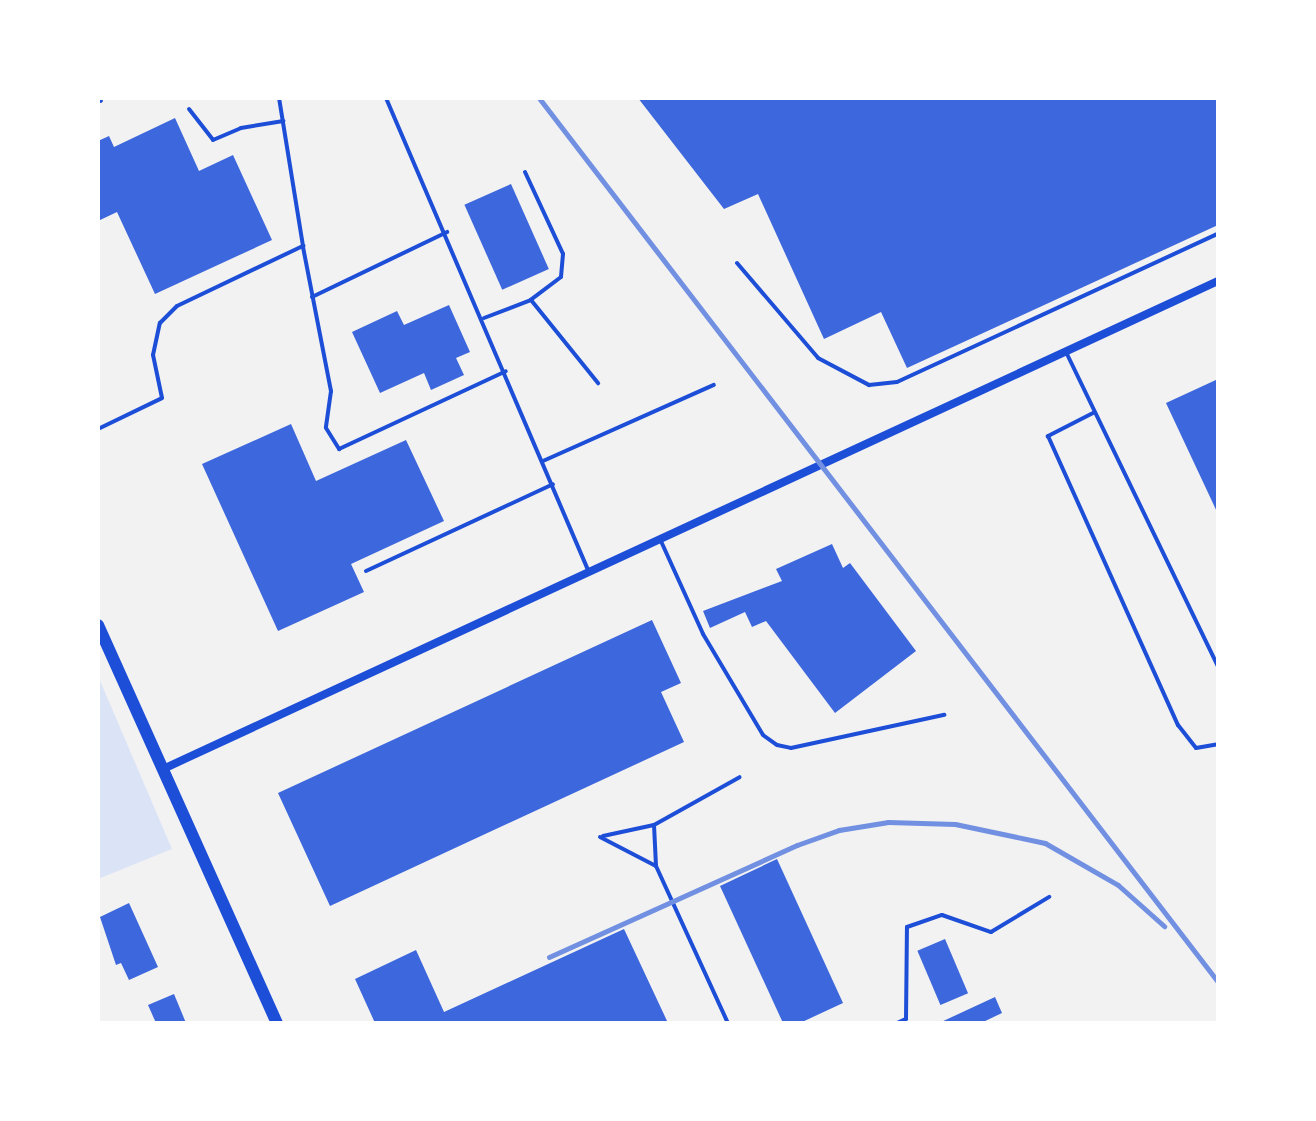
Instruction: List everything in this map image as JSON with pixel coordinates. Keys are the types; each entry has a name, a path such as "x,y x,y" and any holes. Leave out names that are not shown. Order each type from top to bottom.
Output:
{"main road":[{"path":"98,625 277,1023"}],"street":[{"path":"163,769 1218,281"}],"lane":[{"path":"279,98 331,391 326,428 339,449 506,371"},
{"path":"386,98 484,318 589,572"},
{"path":"189,109 213,140 241,128 283,121"},
{"path":"484,318 531,300 561,277 563,254 525,172"},
{"path":"312,297 447,232"},
{"path":"737,263 818,358 869,385 897,382 1218,234"},
{"path":"98,429 162,398 153,355 160,323 177,306 303,246"},
{"path":"531,300 598,383"},
{"path":"1066,352 1218,667"},
{"path":"543,461 714,385"},
{"path":"1093,413 1048,436 1178,725 1196,748 1218,744"},
{"path":"366,571 553,484"},
{"path":"660,539 703,634 763,735 777,745 791,748 944,715"},
{"path":"656,866 600,837 654,825 740,777"},
{"path":"654,825 656,866 728,1023"},
{"path":"897,1023 906,1019 907,927 942,915 991,932 1049,897"}],"shaded area":[{"path":"98,676 172,849 98,879"}],"building":[{"path":"638,98 1218,98 1218,225 907,368 881,312 824,339 758,194 724,209"},
{"path":"175,118 199,171 233,155 272,240 155,294 117,212 98,221 98,141 109,136 114,147"},
{"path":"511,184 549,269 502,290 464,205"},
{"path":"449,305 470,352 456,358 464,375 431,390 424,373 380,393 352,332 397,311 404,325"},
{"path":"1218,379 1218,514 1166,403"},
{"path":"291,424 316,481 406,440 444,521 351,564 364,592 278,631 202,464"},
{"path":"832,544 843,568 850,563 916,651 835,713 766,621 752,627 745,612 710,628 703,611 782,581 776,569"},
{"path":"652,620 681,683 661,692 684,742 330,906 278,793"},
{"path":"777,859 843,1003 800,1023 783,1023 720,886"},
{"path":"129,903 158,967 129,980 121,963 116,965 100,917"},
{"path":"624,929 668,1023 375,1023 355,979 416,950 444,1012"},
{"path":"945,939 968,993 940,1005 917,951"},
{"path":"174,994 186,1023 156,1023 148,1005"},
{"path":"995,997 1002,1013 981,1023 939,1023"}],"railway":[{"path":"539,98 1218,982"},
{"path":"549,957 797,845 839,830 888,822 955,824 1045,843 1118,885 1164,926"}]}
